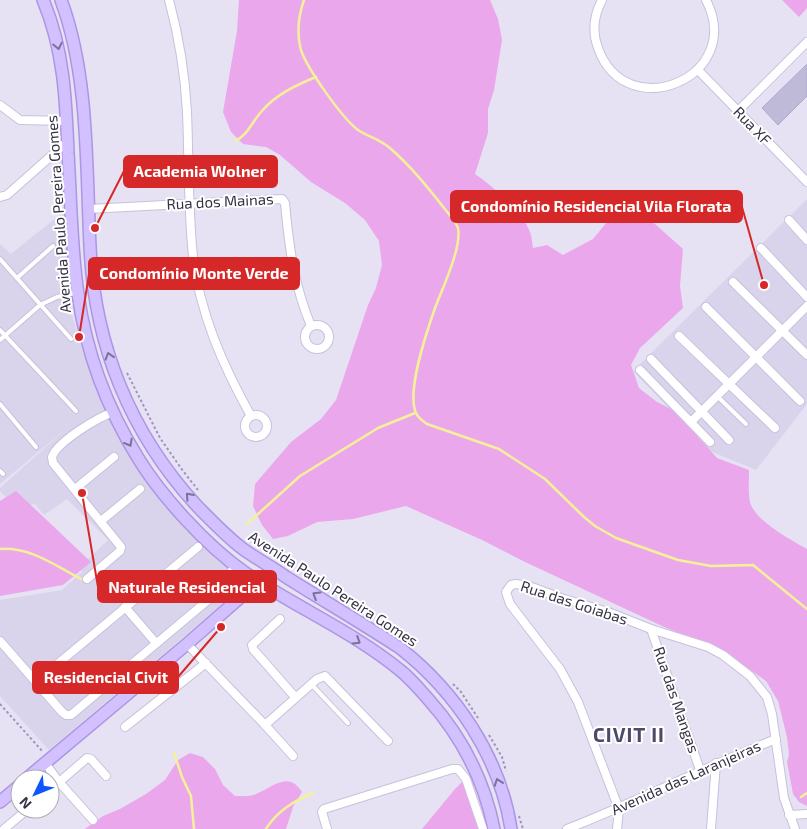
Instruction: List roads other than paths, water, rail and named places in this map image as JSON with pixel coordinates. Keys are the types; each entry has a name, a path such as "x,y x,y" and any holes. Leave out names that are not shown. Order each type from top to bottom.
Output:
{"main road":[{"name":"Avenida Paulo Pereira Gomes","path":"43,0 54,30 61,63 67,121 78,292 89,348 102,385 138,459 158,486 206,538 236,566 258,582 371,649 401,671 418,688 448,723 465,748 481,784 494,829"},
{"name":"Avenida Paulo Pereira Gomes","path":"61,0 72,36 79,71 91,275 102,332 114,372 144,436 153,451 190,497 236,543 259,560 400,648 448,695 469,722 486,753 504,797 511,829"},
{"path":"38,769 258,582"},
{"path":"0,802 10,794"}],"street":[{"path":"169,0 182,62 187,111 193,257 206,317 219,353 251,416"},
{"path":"602,0 594,24 596,41 601,56 610,70 623,80 638,86 654,89 670,86 685,80 698,70 707,56 713,41 714,25 706,0"},
{"path":"738,110 807,42"},
{"name":"Rua XF","path":"698,70 807,182"},
{"path":"0,105 20,120 67,121"},
{"path":"0,197 7,195 68,141"},
{"name":"Rua dos Mainas","path":"88,209 276,198 284,201 296,283 312,326"},
{"path":"789,220 807,240"},
{"path":"761,248 807,297"},
{"path":"733,282 807,355"},
{"path":"691,422 807,306"},
{"path":"706,307 800,401"},
{"path":"679,336 775,428"},
{"path":"651,358 729,440"},
{"path":"640,370 710,442"},
{"path":"87,579 121,547 54,463 52,455 90,423 114,412"},
{"path":"75,489 114,457"},
{"path":"101,521 140,488"},
{"path":"37,681 198,547"},
{"path":"0,641 37,681 62,712 66,715 71,715 232,580 232,570 236,566"},
{"name":"Rua das Goiabas","path":"619,809 578,702 560,669 510,604 506,592 511,585 529,586 708,647 723,655 750,676 767,697 772,714 784,798 795,829"},
{"path":"125,607 156,643"},
{"path":"280,619 252,645 253,649 296,698"},
{"name":"Rua das Mangas","path":"651,629 700,770"},
{"path":"187,644 293,756"},
{"path":"125,727 206,663"},
{"path":"265,725 322,676 328,678 388,741"},
{"name":"Avenida das Laranjeiras","path":"568,829 619,809 700,770 776,739"},
{"path":"60,781 89,758 106,776"},
{"path":"47,761 52,769"},
{"path":"711,829 716,763"},
{"path":"327,829 322,812 324,809 452,769 458,769 466,778 483,829"},
{"path":"60,783 93,820"},
{"path":"617,829 619,809"},
{"path":"789,815 807,814"},
{"path":"4,829 16,819"}],"lane":[{"path":"17,278 54,246"},
{"path":"0,259 71,339"},
{"path":"0,340 40,305 78,292"},
{"path":"0,330 76,411"},
{"path":"718,396 746,424"},
{"path":"0,404 36,447"},
{"path":"311,684 348,723"}],"waterway":[{"path":"304,0 299,23 300,46 308,65 324,91 351,124 387,146 408,165 455,221 458,228 457,246 451,268 431,318 419,361 414,391 414,403 418,416 427,424 499,449 545,479 584,517 616,538 678,560 711,566 753,565 807,609"},
{"path":"235,141 247,132 261,112 273,100 294,87 316,77"},
{"path":"247,524 300,476 378,428 415,413"},
{"path":"0,549 11,549 32,554 81,579"},
{"path":"174,753 191,796 194,829"},
{"path":"266,829 286,807 313,793"},
{"path":"801,797 807,793"}],"place":[{"name":"Academia Wolner","path":"95,228"},
{"name":"Condomínio Residencial Vila Florata","path":"764,285"},
{"name":"Condomínio Monte Verde","path":"79,337"},
{"name":"Naturale Residencial","path":"82,493"},
{"name":"Residencial Civit","path":"221,627"}],"district":[{"name":"CIVIT II","path":"629,735"}]}
